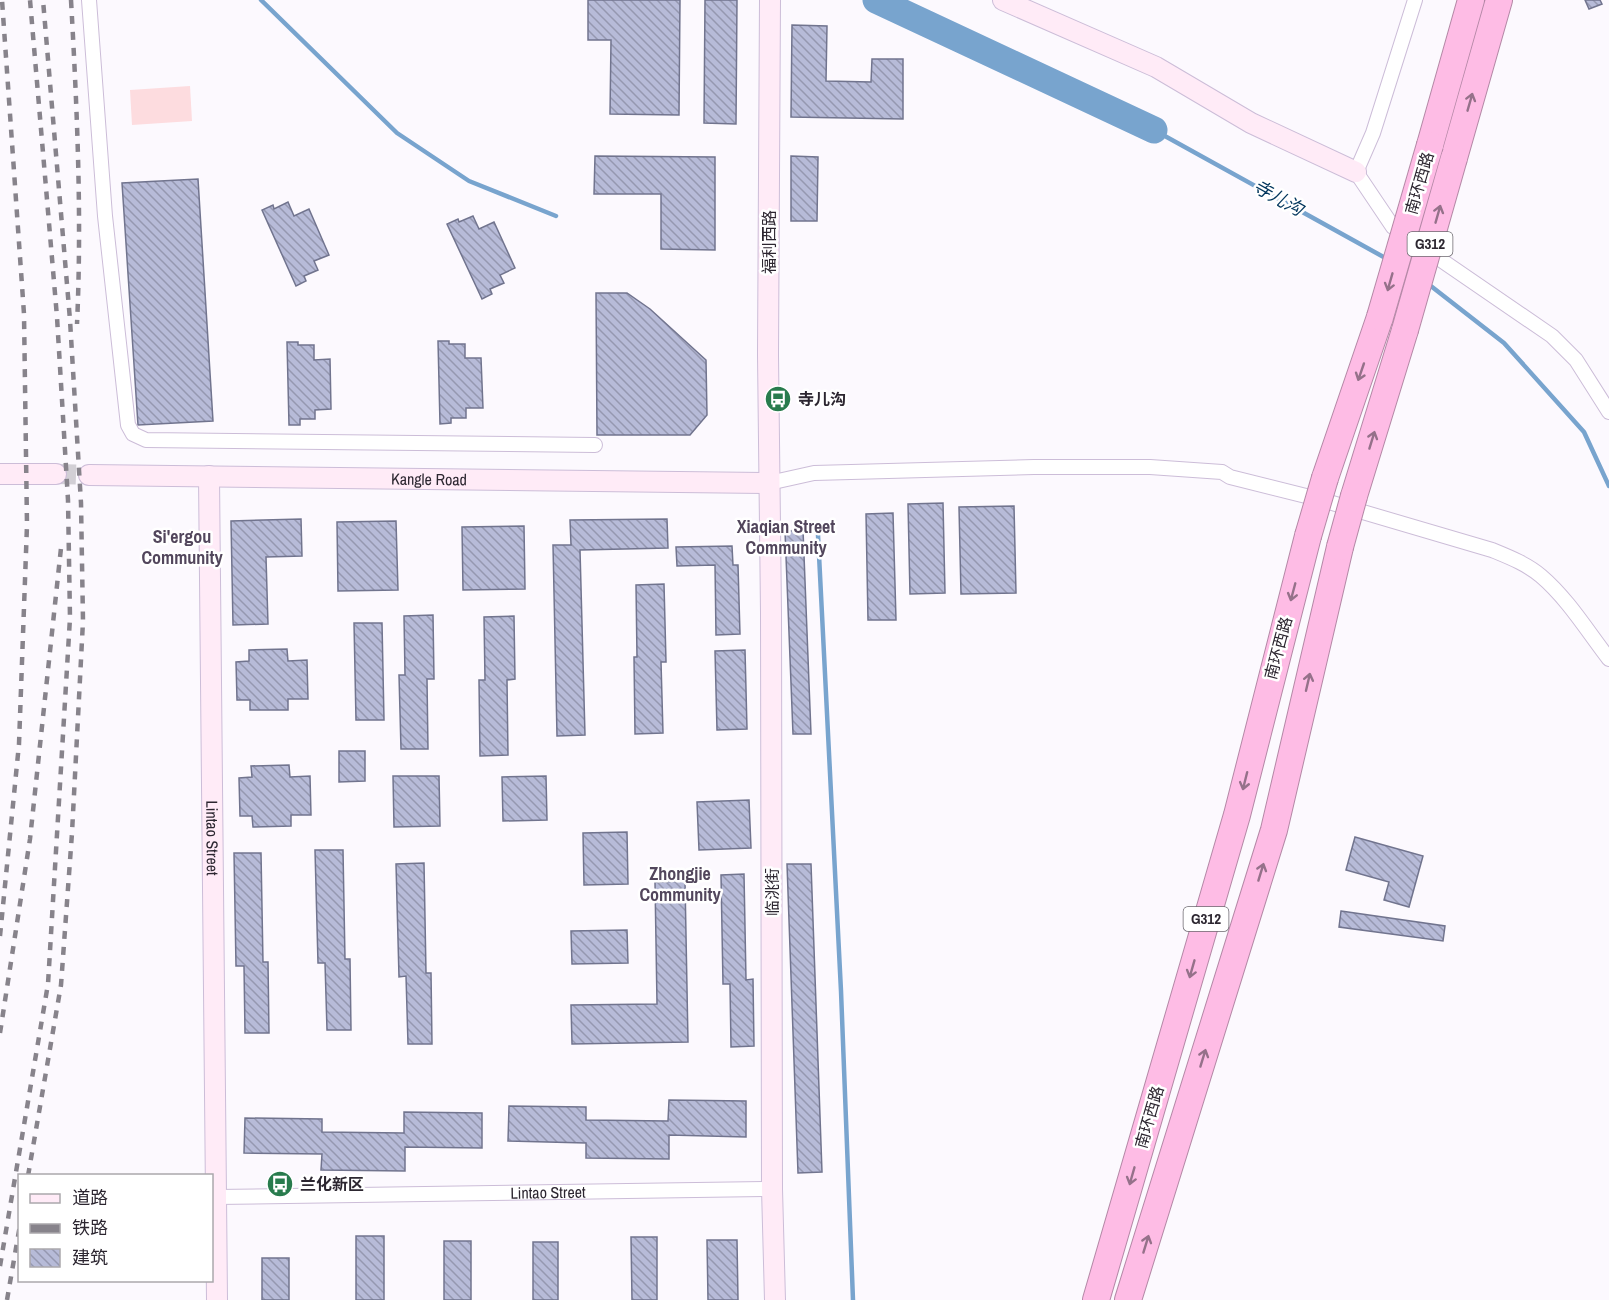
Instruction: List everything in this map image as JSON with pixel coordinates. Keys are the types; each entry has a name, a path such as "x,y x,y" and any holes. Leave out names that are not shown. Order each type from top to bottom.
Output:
{"highway":[{"name":"南环西路","path":"1096,1300 1237,815 1325,477 1380,317 1472,0"},
{"name":"南环西路","path":"1128,1300 1274,830 1340,547 1405,330 1499,0"}],"street":[{"path":"89,0 105,216 128,425 133,434 146,440 595,445"},
{"name":"福利西路","path":"769,483 770,0"},
{"path":"1003,0 1156,67 1251,123 1356,171 1393,227 1552,336 1576,360 1609,412"},
{"path":"1356,171 1373,133 1415,0"},
{"path":"769,483 814,473 1034,467 1150,467 1222,472 1230,477 1303,495 1492,550 1515,560 1541,576 1559,595 1609,659"},
{"path":"0,474 56,474"},
{"name":"Kangle Road","path":"89,475 769,483"},
{"name":"Lintao Street","path":"209,476 217,1300"},
{"name":"临洮街","path":"769,483 772,1189 775,1300"},
{"name":"Lintao Street","path":"216,1197 772,1189"}],"shaded area":[{"path":"190,86 192,121 132,125 130,90"}],"building":[{"path":"588,0 680,0 679,115 610,114 611,40 588,40"},
{"path":"705,0 737,0 736,124 704,123"},
{"path":"1585,0 1600,0 1602,4 1589,9"},
{"path":"792,25 827,26 826,81 871,82 872,59 903,59 903,119 791,117"},
{"path":"595,156 715,157 715,250 661,249 661,194 594,194"},
{"path":"791,156 818,157 817,221 791,221"},
{"path":"198,179 213,421 138,425 122,183"},
{"path":"288,202 294,216 309,209 329,255 314,261 318,270 304,276 306,281 296,286 262,210 273,205 274,209"},
{"path":"473,216 479,229 494,222 515,268 500,275 504,283 490,289 492,294 482,299 447,224"},
{"path":"596,293 627,293 650,309 706,360 707,415 690,435 597,435"},
{"path":"438,341 465,344 465,358 481,358 483,408 466,408 466,418 451,418 451,423 440,424"},
{"path":"287,342 314,345 314,360 330,359 331,409 315,410 315,419 300,419 300,425 289,425"},
{"path":"943,503 945,593 910,594 908,504"},
{"path":"1014,506 1016,593 961,594 959,507"},
{"path":"893,513 896,620 868,620 866,514"},
{"path":"301,519 302,556 266,557 268,624 233,625 231,521"},
{"path":"667,519 668,548 580,550 585,735 557,736 553,545 571,545 570,520"},
{"path":"396,521 398,590 338,591 337,522"},
{"path":"524,526 525,589 463,590 462,527"},
{"path":"803,530 811,734 793,734 785,531"},
{"path":"732,546 733,565 738,565 740,634 716,635 715,565 677,566 676,547"},
{"path":"664,584 666,662 661,662 663,733 635,734 636,585"},
{"path":"433,615 434,679 427,679 428,749 401,749 399,675 405,675 404,616"},
{"path":"514,616 515,679 507,680 508,755 480,756 479,680 485,680 484,617"},
{"path":"354,623 382,623 384,720 356,720"},
{"path":"287,649 288,661 307,660 308,699 288,699 288,710 250,710 250,700 237,700 236,662 249,661 249,650"},
{"path":"745,650 747,729 717,730 715,651"},
{"path":"339,751 365,751 365,781 339,782"},
{"path":"289,765 290,777 310,776 311,815 291,815 291,826 253,827 252,816 240,816 239,778 252,777 251,766"},
{"path":"393,776 439,776 440,826 394,827"},
{"path":"546,776 547,820 503,821 502,777"},
{"path":"749,800 751,848 699,850 697,802"},
{"path":"627,832 628,884 584,885 583,833"},
{"path":"1355,837 1423,856 1409,907 1384,900 1389,882 1346,870"},
{"path":"315,850 343,850 345,959 350,959 351,1030 327,1030 325,963 318,963"},
{"path":"234,853 261,853 263,962 268,962 269,1033 245,1033 244,966 236,966"},
{"path":"424,863 426,973 431,973 432,1044 408,1044 406,976 399,977 396,864"},
{"path":"787,864 811,864 822,1172 798,1173"},
{"path":"744,874 746,980 753,979 754,1046 731,1047 730,984 723,984 721,875"},
{"path":"685,881 688,1042 572,1044 571,1005 657,1004 655,882"},
{"path":"1341,911 1445,926 1443,941 1339,927"},
{"path":"627,930 628,963 572,964 571,931"},
{"path":"669,1100 746,1101 746,1137 669,1135 669,1159 586,1158 586,1143 508,1141 509,1106 586,1107 586,1120 668,1121"},
{"path":"404,1112 482,1113 482,1148 405,1147 405,1171 321,1170 322,1154 244,1153 245,1118 322,1119 322,1132 404,1133"},
{"path":"356,1236 384,1236 384,1300 356,1300"},
{"path":"631,1237 657,1237 657,1300 632,1300"},
{"path":"707,1240 737,1240 738,1300 708,1300"},
{"path":"444,1241 471,1241 471,1300 444,1300"},
{"path":"533,1242 558,1242 558,1300 533,1300"},
{"path":"262,1258 289,1258 289,1300 262,1300"}],"waterway":[{"path":"261,0 397,133 469,181 556,216"},
{"name":"寺儿沟","path":"876,0 1154,130"},
{"name":"寺儿沟","path":"1154,130 1389,260"},
{"name":"寺儿沟","path":"1427,283 1504,343 1584,432 1609,486"},
{"path":"818,535 841,991 853,1300"}],"tunnel":[{"path":"56,474 89,475"}],"railway":[{"path":"0,936 19,744 27,525 24,314 2,0"},
{"path":"0,1266 48,984 70,618 68,500 57,317 30,0"},
{"path":"28,1174 61,985 72,833 83,621 81,503 70,320 43,0"},
{"path":"71,0 79,202 77,324"},
{"path":"0,1033 30,839 61,548"},
{"path":"7,1300 18,1237"}],"place":[{"name":"寺儿沟","path":"778,399"},
{"name":"兰化新区","path":"280,1184"}],"district":[{"name":"Xiaqian Street Community","path":"786,537"},
{"name":"Si'ergou Community","path":"182,547"},
{"name":"Zhongjie Community","path":"680,884"}]}
